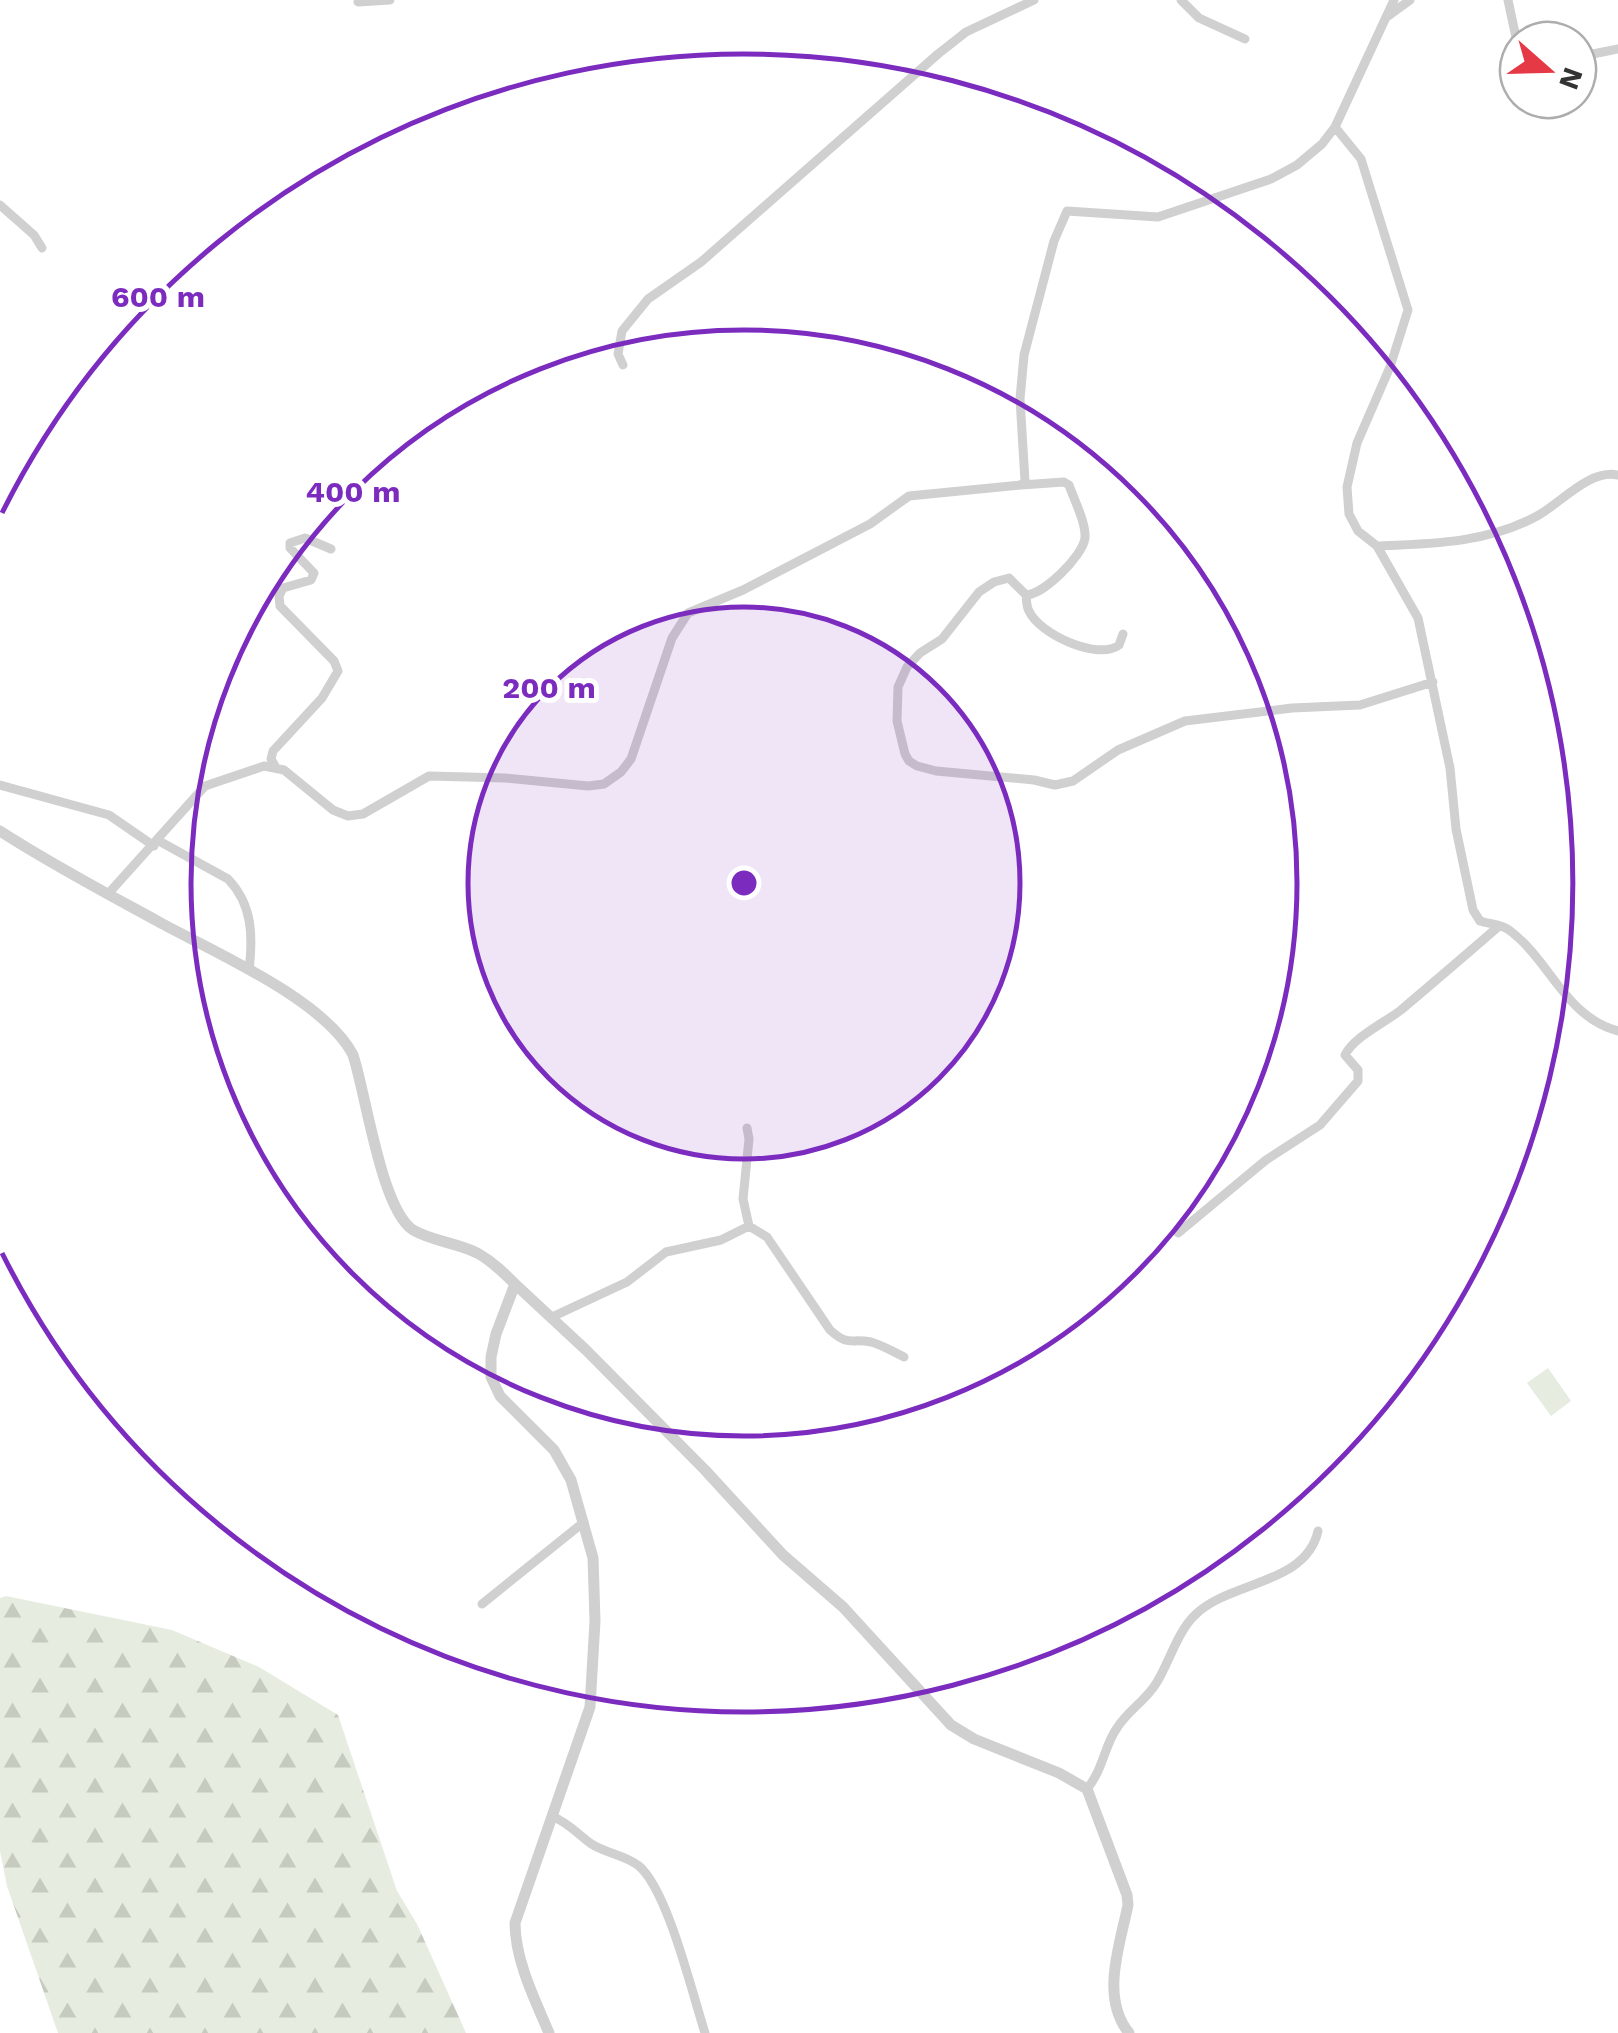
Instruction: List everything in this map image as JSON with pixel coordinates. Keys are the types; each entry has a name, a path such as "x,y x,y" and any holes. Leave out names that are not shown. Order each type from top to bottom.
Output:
{"street":[{"path":"358,2 390,0"},
{"path":"623,365 618,354 622,331 648,299 700,262 966,32 1034,0"},
{"path":"1180,0 1199,18 1246,38"},
{"path":"1020,485 1025,480 1026,464 1020,399 1024,355 1054,242 1066,212 1158,217 1271,179 1296,165 1322,144 1335,126 1394,0"},
{"path":"1388,16 1410,0"},
{"path":"1335,126 1361,158 1408,310 1357,443 1349,471 1349,514 1358,531 1376,546 1418,618 1450,768 1467,889 1480,921 1499,926 1528,948 1552,980 1594,1023 1618,1031"},
{"path":"0,205 34,235 42,248"},
{"path":"1376,546 1492,535 1537,516 1600,474 1618,475"},
{"path":"332,548 305,538 290,542 290,548 314,573 310,580 282,588 278,596 280,606 334,661 338,671 322,698 273,751 271,759 333,810 348,816 362,814 428,776 604,784 632,758 672,638 688,613 743,590 870,524 909,496 1020,485 1069,485 1085,536 1077,556 1040,593 1026,595"},
{"path":"1123,634 1119,645 1106,652 1082,648 1036,620 1029,612 1026,595 1010,578 994,582 979,592 942,638 907,667 898,687 896,710 908,761 936,772 1055,785 1073,781 1118,750 1185,722 1292,708 1360,705 1433,682"},
{"path":"108,894 205,786 238,772 275,766"},
{"path":"0,784 109,815 228,880 244,902 253,936 249,970"},
{"path":"0,831 249,970 328,1022 345,1040 361,1078 372,1132 400,1218 419,1233 477,1253 499,1267 705,1470 783,1555 857,1622 951,1725 986,1744 1059,1773 1086,1790 1127,1895 1113,1976 1115,1997 1129,2033"},
{"path":"1178,1233 1266,1160 1320,1125 1358,1081 1358,1070 1346,1055 1356,1040 1399,1011 1499,926"},
{"path":"747,1128 743,1199 749,1226 767,1236 830,1330 841,1340 850,1344 872,1342 904,1357"},
{"path":"552,1317 627,1282 666,1252 721,1240 749,1226"},
{"path":"515,1284 490,1357 491,1378 500,1396 530,1423 564,1465 593,1558 592,1694 514,1923 525,1970 550,2033"},
{"path":"482,1604 584,1522"},
{"path":"1086,1790 1108,1752 1114,1731 1148,1697 1192,1616 1236,1589 1279,1576 1315,1544 1318,1531"},
{"path":"552,1816 568,1823 590,1843 636,1864 654,1885 705,2033"}],"green space":[{"path":"1548,1368 1571,1401 1551,1416 1527,1383"},
{"path":"6,1596 172,1630 259,1667 338,1715 397,1891 417,1924 466,2033 58,2033 7,1886 0,1851 0,1598"}]}
